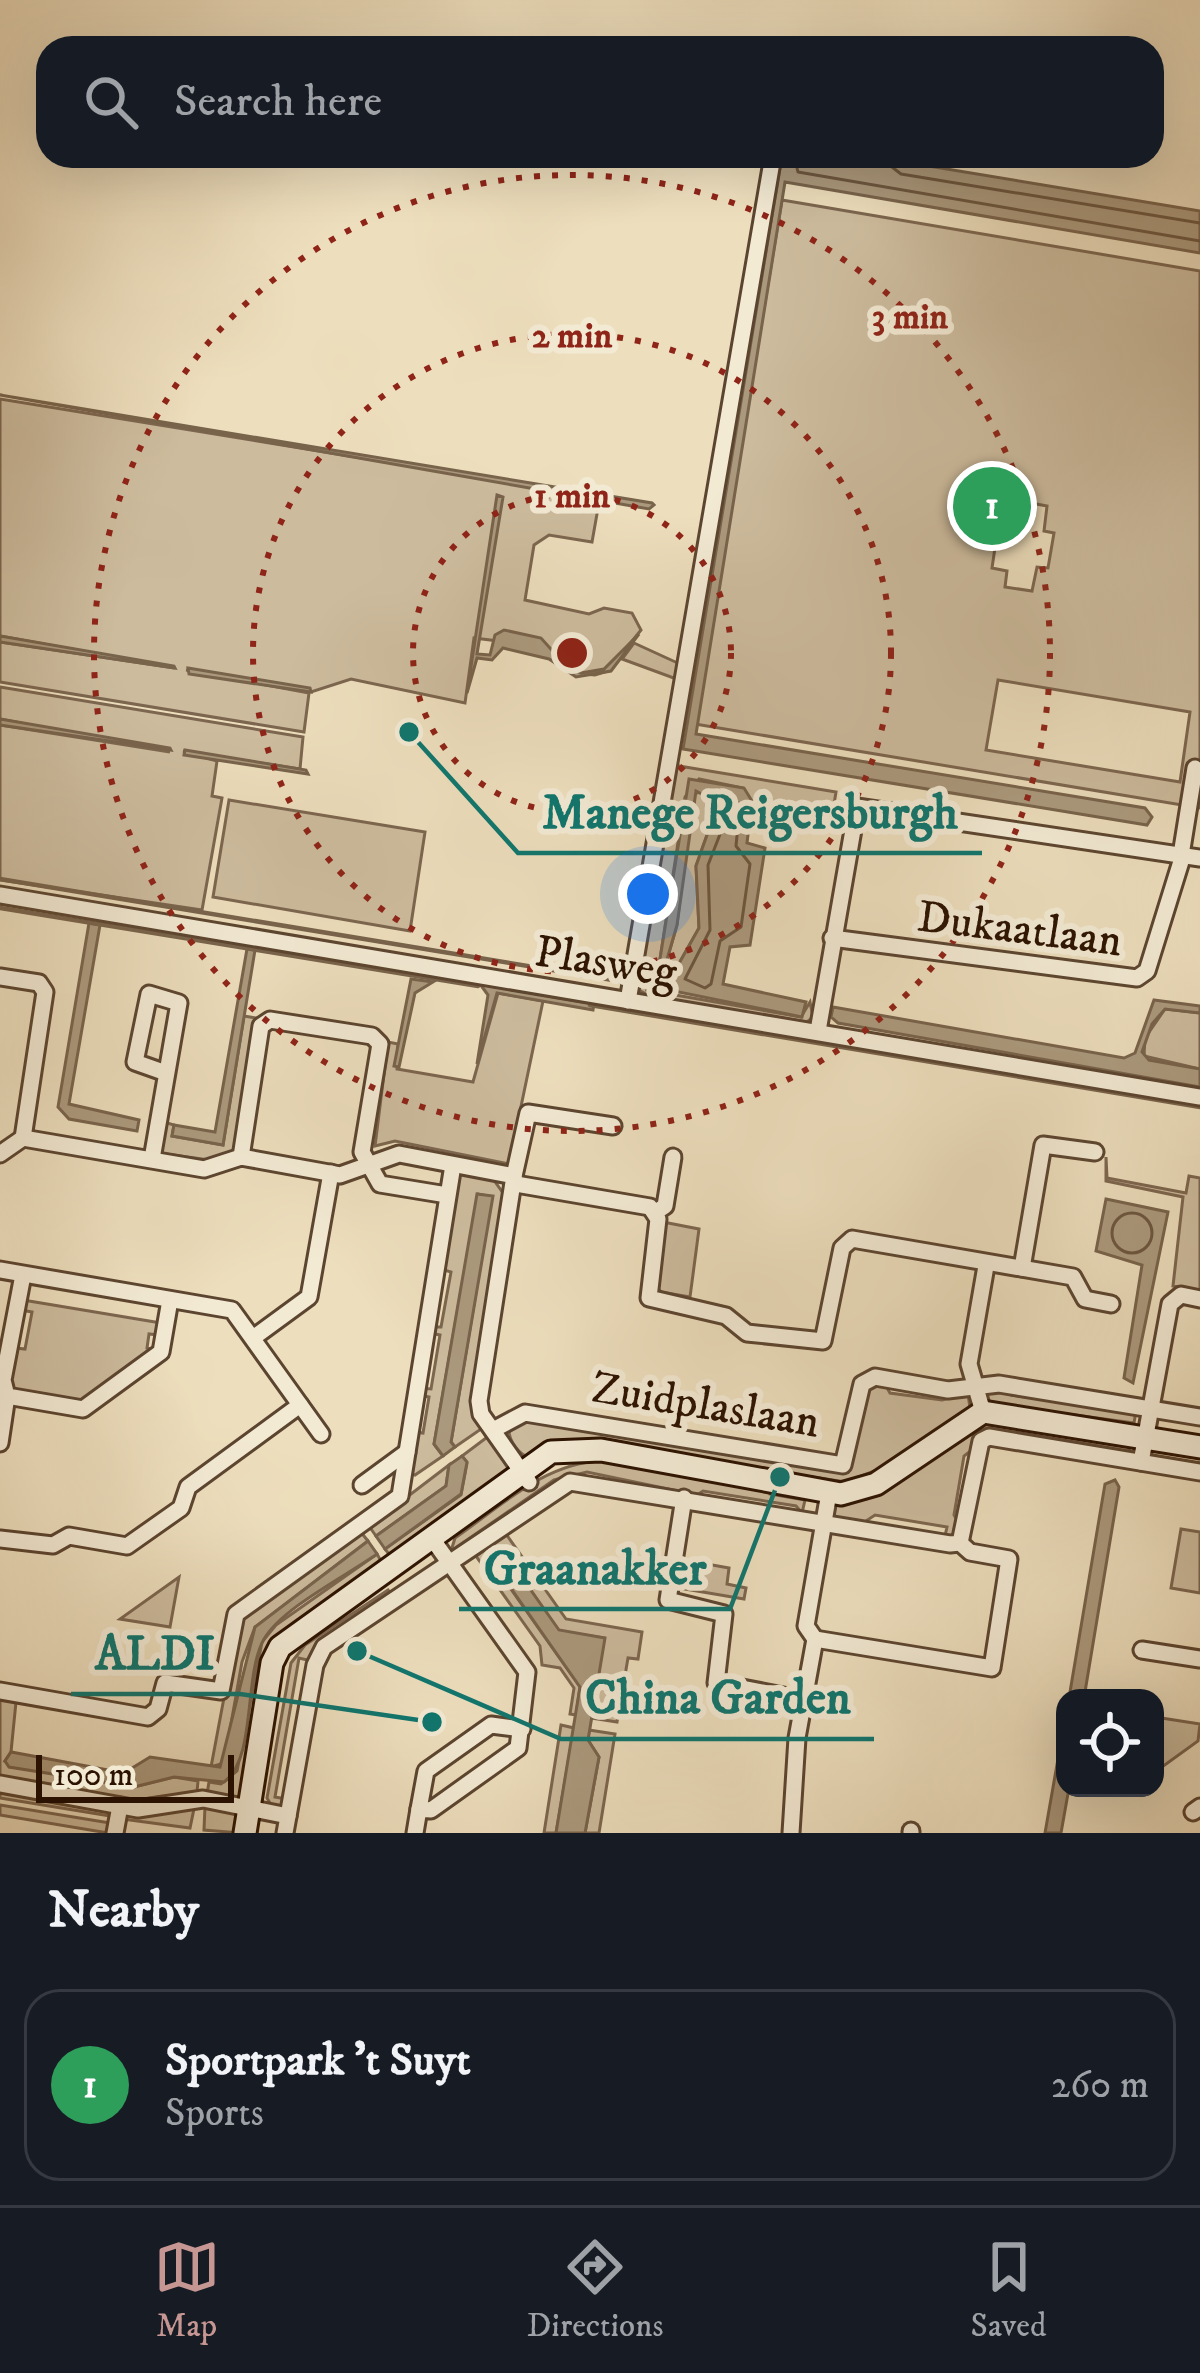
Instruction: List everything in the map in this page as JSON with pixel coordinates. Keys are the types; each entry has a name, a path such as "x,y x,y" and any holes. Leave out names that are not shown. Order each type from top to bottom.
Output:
{"street":[{"path":"628,1001 771,168"},
{"path":"818,1030 857,807 1188,856 1195,768"},
{"name":"Dukaatlaan","path":"832,938 1143,976 1188,856"},
{"name":"Plasweg","path":"0,895 1200,1097"},
{"path":"0,977 39,983 45,992 23,1138"},
{"path":"152,1160 179,1003 149,994 135,1062 166,1073"},
{"path":"242,1157 261,1026 270,1020 372,1036 380,1044 362,1152 368,1166 380,1184 447,1196"},
{"path":"525,1477 479,1401 528,1113 613,1126"},
{"path":"0,1154 23,1138 204,1169 242,1157 331,1174 399,1154 656,1212"},
{"path":"1022,1268 1043,1145 1095,1152"},
{"path":"673,1157 664,1206 656,1212 649,1298 726,1316 747,1333 823,1341 846,1242 1072,1277 1085,1299 1111,1304"},
{"path":"0,1691 148,1717 158,1709 165,1683 221,1691 236,1614 400,1496 453,1165"},
{"path":"253,1338 309,1297 331,1174"},
{"path":"986,1266 969,1364 983,1412 1200,1447"},
{"path":"0,1270 232,1310 321,1435"},
{"path":"0,1443 3,1385 23,1275"},
{"path":"1141,1462 1170,1304 1181,1295 1200,1299"},
{"path":"3,1385 83,1409 161,1352 170,1300"},
{"name":"Zuidplaslaan","path":"493,1430 525,1413 843,1465 868,1378 948,1390 999,1384 1200,1418"},
{"path":"0,1539 53,1546 69,1536 127,1546 181,1508 188,1487 300,1405"},
{"name":"Zuidplaslaan","path":"286,1825 320,1653 562,1449 829,1493 855,1492 876,1484 983,1412"},
{"path":"960,1543 985,1438 1200,1472"},
{"path":"362,1485 407,1452"},
{"name":"Zuidplaslaan","path":"244,1833 255,1818 288,1656 439,1548 570,1482 960,1543 970,1552 1009,1558 992,1668 814,1639"},
{"path":"790,1833 814,1639 806,1626 829,1493"},
{"path":"684,1498 668,1600 724,1614 716,1683 805,1700"},
{"path":"419,1809 430,1810 518,1748 527,1672 439,1548"},
{"path":"1142,1650 1200,1659"},
{"path":"415,1833 426,1772 491,1725 521,1729"},
{"path":"0,1784 138,1809 203,1799 286,1825"},
{"path":"115,1833 120,1806"}],"shaded area":[{"path":"782,200 1200,271 1200,808 695,724","holes":["1020,501 1047,506 1044,531 1054,533 1048,568 1037,567 1032,591 1005,587 1007,571 992,568 1000,514 1016,516","998,680 1190,712 1180,782 986,750"]},
{"path":"0,399 600,497 592,542 549,535 534,545 525,600 589,614 604,608 632,613 641,630 608,671 595,675 571,673 537,646 474,638 465,703 351,679 311,692 186,670 309,693 304,732 0,682 0,642 175,668 0,636"},
{"path":"634,643 682,665 679,680 622,659"},
{"path":"0,687 303,737 300,769 183,751 217,761 212,796 222,798 202,910 0,880 0,725 170,752 0,719"},
{"path":"673,765 836,792 832,817 752,805 743,788 699,779 685,797 660,959 647,990 801,1017 810,1002 813,1017 807,1022 651,997 639,990"},
{"path":"701,792 711,799 712,821 696,866 699,928 668,983 661,981 677,925 692,794"},
{"path":"229,800 425,832 410,931 213,897"},
{"path":"498,993 543,1001 509,1164 395,1141 375,1146 388,1042 398,1044 397,1069 473,1082"},
{"path":"1165,1009 1200,1013 1200,1069 1144,1056 1145,1038"},
{"path":"244,1016 256,1018 234,1152 209,1160 159,1153 164,1122 174,1125 172,1136 223,1145"},
{"path":"1106,1157 1107,1178 1186,1193 1189,1176 1200,1178 1200,1291 1173,1286 1183,1197 1106,1181"},
{"path":"460,1174 493,1179 503,1193 484,1427 455,1447 451,1442 492,1197 478,1194 434,1444 443,1456 415,1475 406,1472 413,1432 423,1433 429,1397 419,1395 420,1388 431,1389 440,1335 430,1333 431,1327 441,1327 451,1272 441,1269"},
{"path":"663,1222 699,1229 690,1297 661,1292 655,1285"},
{"path":"23,1300 161,1323 159,1335 149,1334 147,1348 157,1350 82,1403 15,1391 9,1383 15,1348 25,1349 32,1312 21,1310"},
{"path":"871,1381 885,1384 890,1393 942,1400 968,1394 970,1408 877,1470 846,1482 649,1453 532,1459 515,1447 509,1433 509,1428 529,1419 848,1472"},
{"path":"1006,1389 1011,1395 1136,1411 1134,1423 987,1403 987,1390"},
{"path":"987,1422 1130,1446 1128,1455 987,1432 972,1459 968,1453 964,1456 954,1515 961,1527 958,1534 945,1536 947,1527 875,1515 863,1523 833,1517 829,1508 835,1501 866,1499"},
{"path":"490,1435 510,1470 392,1558 385,1549 461,1495 467,1463 462,1456"},
{"path":"601,1461 805,1500 802,1513 796,1506 703,1491 697,1495 587,1472 554,1480 451,1551 455,1538 523,1489 560,1470"},
{"path":"449,1465 446,1486 376,1536 369,1526"},
{"path":"1181,1529 1200,1532 1200,1593 1171,1588"},
{"path":"360,1531 368,1541 255,1627 242,1662 224,1763 211,1767 238,1623"},
{"path":"506,1534 566,1619 642,1632 638,1659 628,1658 617,1722 591,1718 604,1638 559,1631 506,1555 494,1555 494,1565 580,1687 576,1715 570,1714 574,1688 560,1668 542,1665 540,1646 476,1556"},
{"path":"377,1554 381,1561 294,1628 242,1797 207,1794 209,1782 221,1784 237,1771 262,1642 276,1625"},
{"path":"690,1561 729,1568 727,1584 746,1588 744,1599 685,1589"},
{"path":"179,1577 170,1627 120,1619"},
{"path":"388,1590 391,1594 312,1661 299,1658 275,1797 286,1799 282,1808 271,1805 267,1798 291,1663 305,1645"},
{"path":"0,1699 16,1702 11,1752 5,1761 134,1787 174,1777 198,1781 197,1792 136,1800 0,1778"},
{"path":"1164,1718 1200,1724 1198,1741 1164,1766"},
{"path":"561,1725 574,1728 556,1833 544,1833"},
{"path":"589,1730 615,1734 599,1833 585,1833 599,1757 588,1740"},
{"path":"0,1790 105,1808 110,1816 0,1798"},
{"path":"195,1804 190,1828 122,1819 131,1811"},
{"path":"0,1805 110,1823 108,1833 0,1815"},
{"path":"205,1806 238,1814 240,1833 204,1830"}],"water":[{"path":"780,168 940,168 1200,211 1200,253 785,182 696,734 1145,808 1152,817 1147,825 683,749"},
{"path":"0,395 652,503 654,505 649,509"},
{"path":"497,495 503,497 477,654 490,655 495,635 504,630 541,638 567,667 581,673 604,669 639,634 611,671 576,677 549,659 503,648 492,660 477,658 467,693"},
{"path":"0,636 174,666 175,668 0,642"},
{"path":"188,668 310,688 311,692 189,674"},
{"path":"0,719 170,748 171,750 0,725"},
{"path":"185,750 306,770 308,774 184,755"},
{"path":"689,779 744,788 752,801 747,843 765,848 750,945 730,947 723,984 806,1002 802,1017 644,985 660,959","holes":["696,791 711,799 712,821 696,866 699,928 668,983 661,980 677,925"]},
{"path":"89,923 100,925 69,1104 139,1120 137,1131 69,1119 58,1107"},
{"path":"247,949 255,950 223,1145 172,1136 174,1125 215,1132"},
{"path":"411,979 433,982 415,993 399,1067 394,1066"},
{"path":"480,984 594,1004 593,1010 497,993 477,1064 488,995"},
{"path":"1154,1000 1200,1006 1200,1013 1165,1009 1152,1024 1142,1052 1149,1060 1200,1069 1200,1087 838,1023 831,1017 833,1007 1124,1058 1135,1053"},
{"path":"477,1194 493,1196 451,1442 455,1447 443,1456 434,1444"},
{"path":"1106,1199 1168,1212 1133,1383 1124,1378 1142,1265 1096,1251"},
{"path":"462,1456 467,1462 461,1494 385,1549 376,1536 446,1486 449,1465"},
{"path":"1115,1480 1119,1487 1085,1689 1071,1689 1105,1484"},
{"path":"368,1541 377,1554 299,1604 264,1639 241,1755 224,1782 174,1777 134,1787 9,1767 5,1761 11,1752 124,1773 150,1757 220,1767 255,1627"},
{"path":"497,1553 506,1555 559,1630 605,1638 588,1740 599,1757 585,1833 556,1833 580,1687 494,1564"},
{"path":"1056,1770 1056,1797 1067,1797 1061,1833 1045,1833"}],"waterway":[{"path":"0,879 619,981"},
{"path":"0,908 478,986"},
{"path":"590,1005 1200,1107"}],"place":[{"name":"Sportpark 't Suyt","path":"992,506"},
{"name":"Manege Reigersburgh","path":"409,732"},
{"name":"Graanakker","path":"780,1477"},
{"name":"China Garden","path":"357,1651"},
{"name":"ALDI","path":"432,1722"}]}
